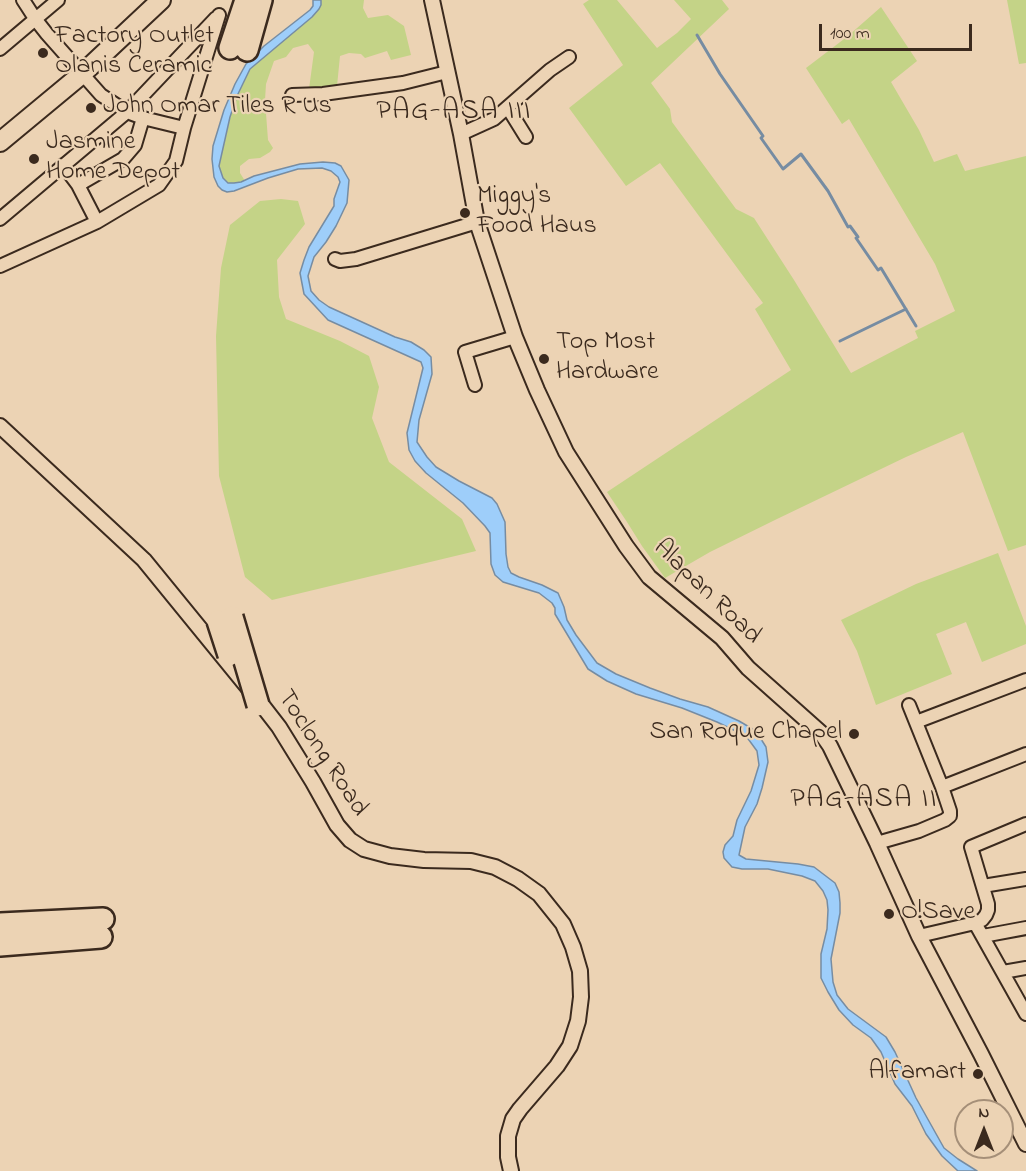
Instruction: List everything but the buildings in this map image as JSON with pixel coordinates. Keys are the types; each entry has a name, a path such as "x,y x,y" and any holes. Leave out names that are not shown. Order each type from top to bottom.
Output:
{"highway":[{"path":"246,0 239,49 261,0"},
{"path":"225,619 251,705"},
{"path":"0,924 102,928 0,945"}],"main road":[{"path":"0,142 82,74 161,0"}],"street":[{"path":"23,0 36,20 101,95 127,112 184,128"},
{"path":"2,43 36,20 58,0"},
{"name":"Alapan Road","path":"432,0 461,134 477,222 515,337 567,452 639,565 660,587 722,638 748,668 821,733 830,746 919,936 1026,1144"},
{"path":"0,219 127,112 219,15 176,161 159,185 98,222 0,266"},
{"path":"461,134 494,119 550,70 569,57"},
{"path":"292,95 323,94 403,83 447,72"},
{"path":"508,108 526,137"},
{"path":"78,185 123,159 135,145 143,118"},
{"path":"63,165 78,185 98,222"},
{"path":"335,259 340,261 356,259 477,222"},
{"path":"475,386 465,352 515,337"},
{"name":"Toclong Road","path":"0,426 144,560 279,727 337,825 350,840 364,849 390,856 408,859 471,861 495,867 518,879 539,894 559,918 577,958 581,984 580,1009 574,1034 564,1057 513,1119 508,1136 508,1158 511,1171"},
{"path":"916,722 1026,680"},
{"path":"877,843 919,831 950,816 942,787 909,705"},
{"path":"942,787 1026,754"},
{"path":"919,936 982,920 988,910 988,904 970,847 1026,824"},
{"path":"983,886 1026,879"},
{"path":"975,923 1022,1001 1026,1014"},
{"path":"983,936 1026,928"},
{"path":"1003,972 1026,968"}],"green space":[{"path":"321,0 364,0 363,8 368,18 388,15 404,26 411,55 391,60 387,51 365,58 361,54 349,53 340,56 337,86 309,89 314,52 308,44 293,48 286,57 274,61 266,84 265,100 268,140 273,148 260,158 249,159 240,166 240,173 245,181 229,183 223,178 219,166 233,106 250,69 312,17"},
{"path":"589,0 617,0 657,48 691,19 674,0 722,0 729,9 651,83 670,109 672,122 736,209 754,218 851,373 918,338 915,331 955,311 935,264 849,119 842,124 806,68 881,7 917,61 891,82 919,130 934,162 957,154 965,171 1026,156 1026,545 1008,551 963,432 777,519 710,552 665,578 607,492 791,370 755,309 763,303 660,163 626,186 569,108 623,65 583,4"},
{"path":"1007,0 1026,0 1026,63 1019,64"},
{"path":"281,199 298,201 305,224 277,260 279,297 286,319 340,341 369,356 379,387 372,418 389,462 462,519 476,551 272,600 245,577 219,476 216,336 221,268 230,225 260,201"},
{"path":"998,553 1026,626 1026,644 982,662 966,622 936,634 952,674 876,705 857,651 841,620 916,584"}],"water":[{"path":"313,0 321,0 319,9 312,17 250,69 230,117 219,166 223,178 228,183 241,182 254,176 300,164 323,162 341,166 349,180 347,203 336,226 314,257 308,276 311,291 329,307 411,342 431,357 432,374 419,420 417,442 436,467 492,498 497,504 505,522 506,554 511,573 558,593 567,620 597,663 616,674 650,688 708,707 756,731 766,747 768,762 757,804 745,827 739,855 746,859 814,867 835,883 839,892 840,913 831,959 833,982 837,995 848,1009 886,1037 944,1148 954,1156 954,1159 958,1159 977,1171 958,1171 942,1156 926,1134 912,1106 895,1084 881,1052 871,1038 853,1025 839,1010 828,992 821,978 821,954 827,929 827,900 815,881 768,869 732,867 724,858 725,845 733,836 759,765 757,751 746,736 682,708 636,694 607,681 588,669 555,614 552,603 539,593 503,582 495,575 491,564 490,533 463,503 426,473 409,450 407,433 423,368 421,362 328,320 304,294 300,273 309,247 334,206 340,182 338,177 322,168 298,169 234,191 227,192 218,186 214,177 213,146 235,84 246,64 264,46 313,6"}],"waterway":[{"path":"697,35 783,169 801,154 828,191 848,227 850,226 858,237 856,238 878,270 881,268 916,326"},
{"path":"840,341 906,309"}],"place":[{"name":"Factory Outlet Olanis Ceramic","path":"43,53"},
{"name":"John Omar Tiles R Us","path":"91,108"},
{"name":"Jasmine Home Depot","path":"34,159"},
{"name":"Miggy's Food Haus","path":"465,213"},
{"name":"Top Most Hardware","path":"544,359"},
{"name":"San Roque Chapel","path":"854,734"},
{"name":"O!Save","path":"889,914"},
{"name":"Alfamart","path":"978,1074"}],"district":[{"name":"PAG-ASA III","path":"454,113"},
{"name":"PAG-ASA II","path":"864,801"}]}
